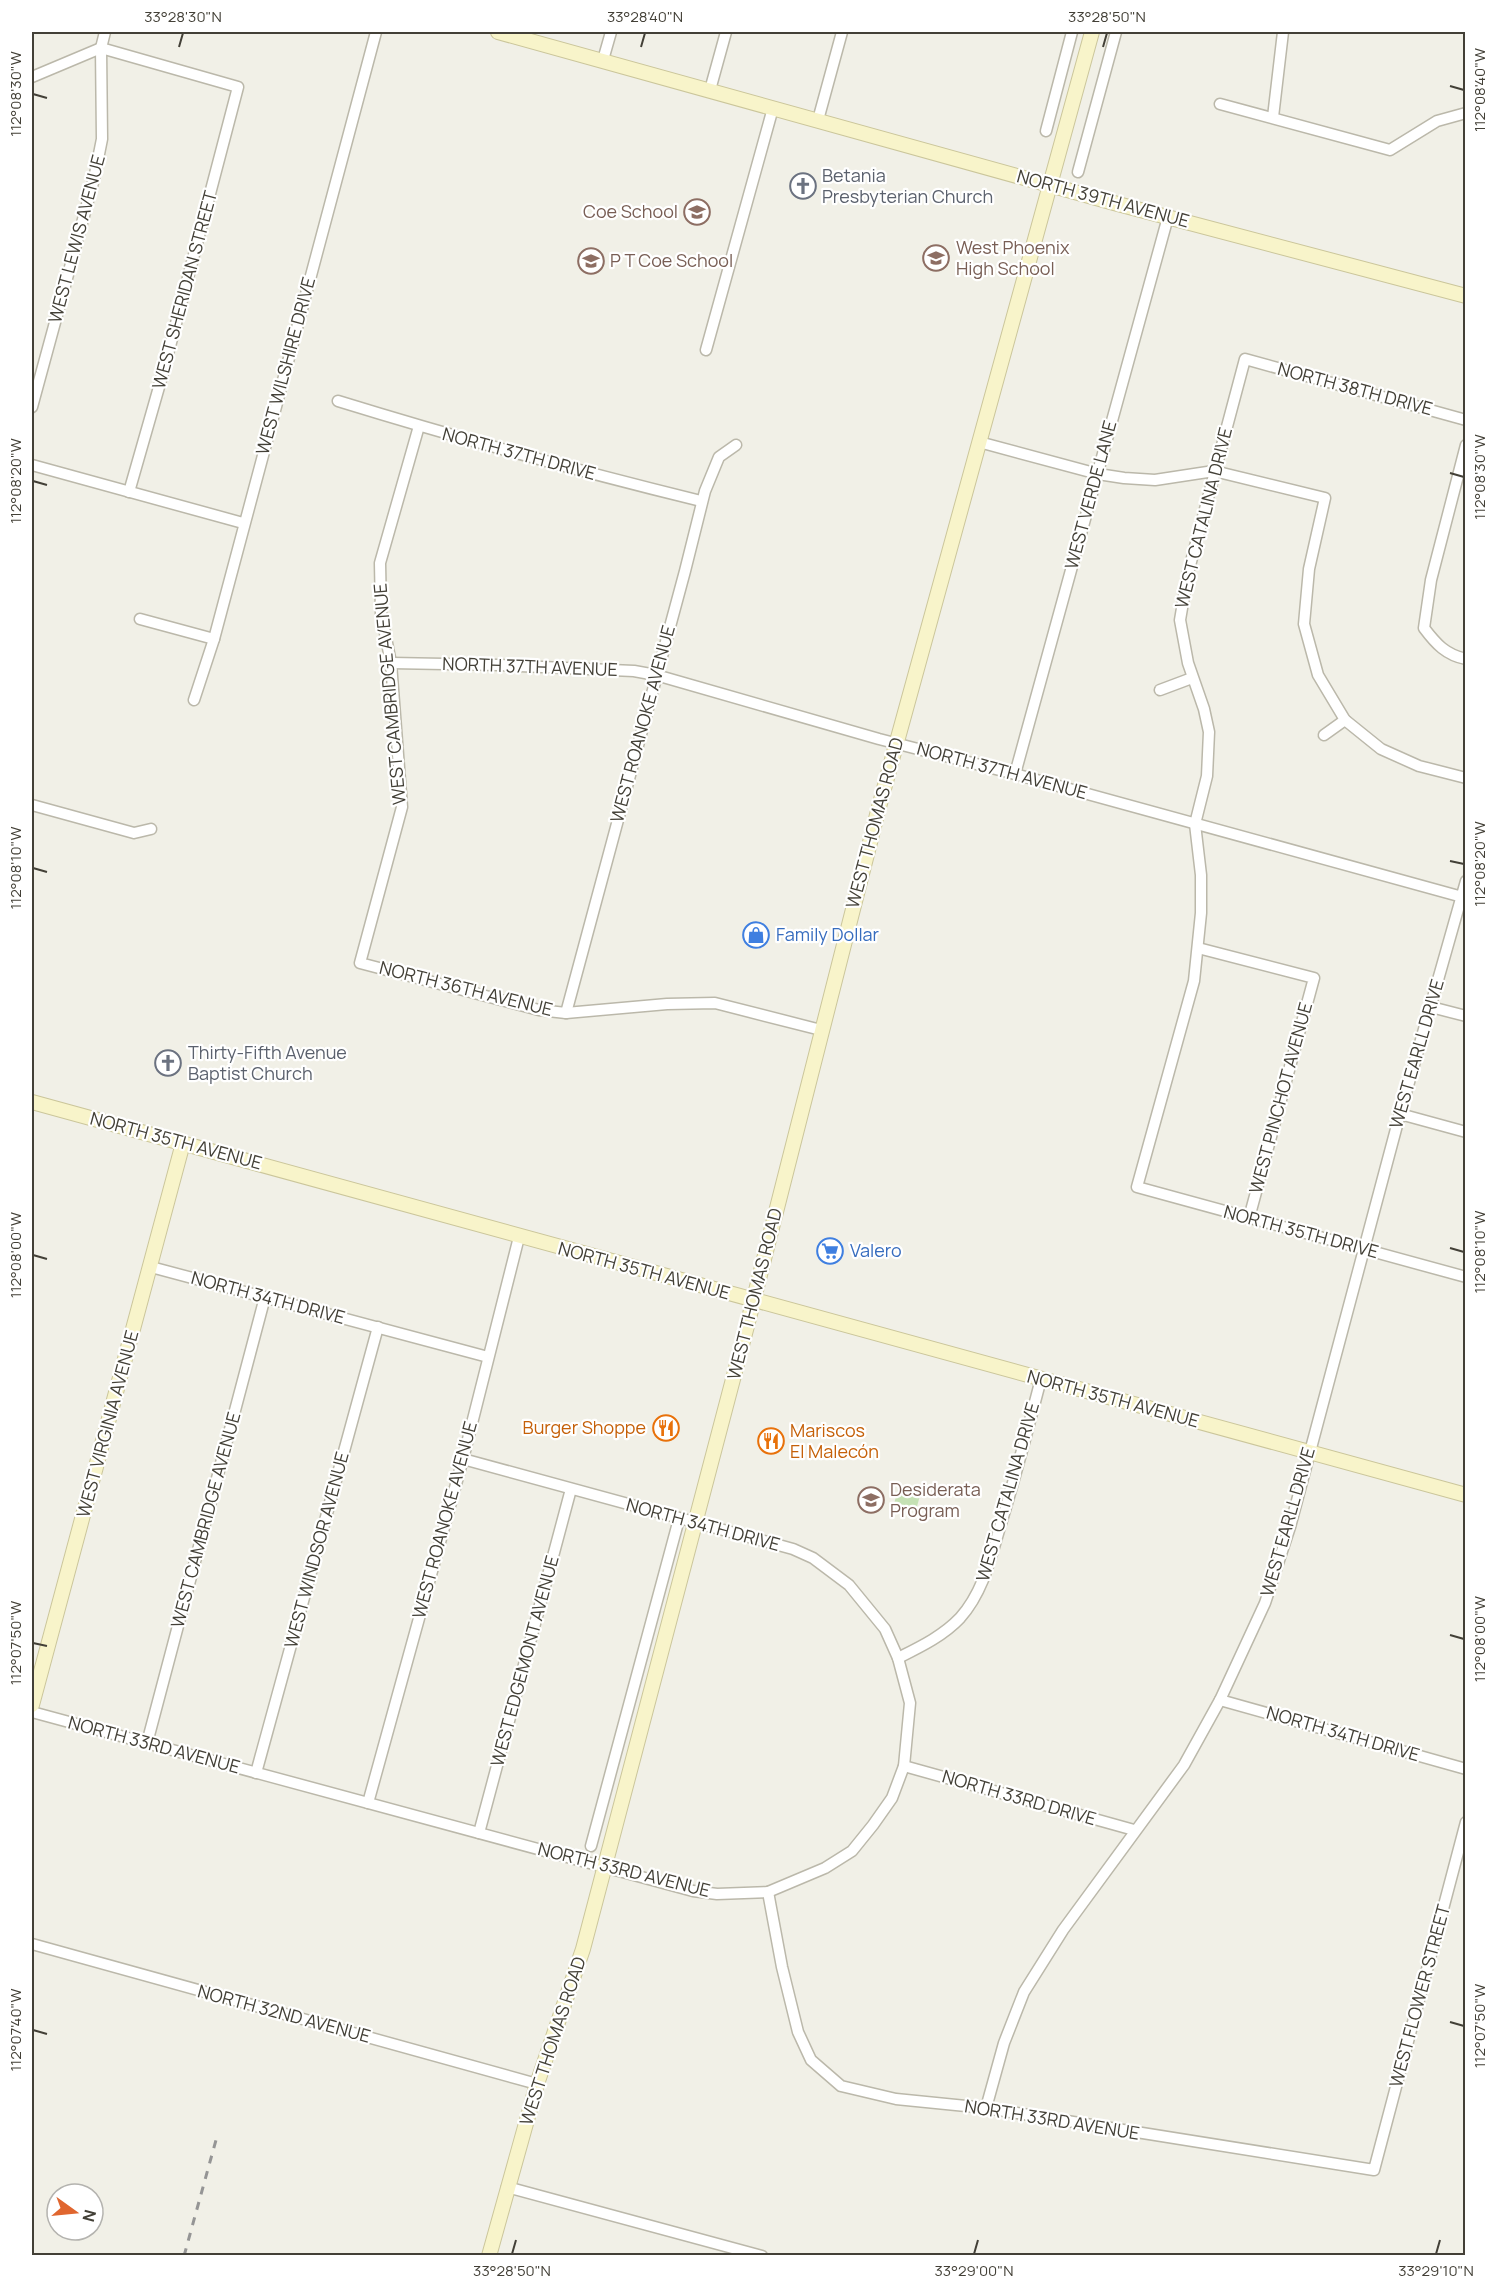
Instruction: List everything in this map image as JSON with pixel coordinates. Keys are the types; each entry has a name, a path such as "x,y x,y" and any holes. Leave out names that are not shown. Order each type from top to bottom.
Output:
{"main road":[{"name":"NORTH 39TH AVENUE","path":"498,32 1168,218 1466,296"},
{"name":"WEST THOMAS ROAD","path":"489,2256 537,2084 574,1977 605,1867 896,743 1092,32"},
{"name":"NORTH 35TH AVENUE","path":"32,1102 1466,1495"},
{"name":"WEST VIRGINIA AVENUE","path":"32,1705 183,1143"}],"street":[{"name":"WEST LEWIS AVENUE","path":"32,407 94,179 102,139 101,48 105,32"},
{"name":"WEST WILSHIRE DRIVE","path":"194,700 214,639 243,523 376,32"},
{"path":"603,60 611,32"},
{"path":"710,90 726,32"},
{"path":"818,120 842,32"},
{"path":"1046,131 1072,32"},
{"path":"1078,172 1116,32"},
{"path":"1273,117 1283,32"},
{"path":"32,77 101,48"},
{"name":"WEST SHERIDAN STREET","path":"101,48 238,87 163,373 129,492"},
{"path":"1220,104 1390,150 1437,121 1466,113"},
{"path":"706,350 773,108"},
{"name":"WEST VERDE LANE","path":"1015,774 1168,218"},
{"name":"NORTH 38TH DRIVE","path":"1245,359 1466,420"},
{"name":"WEST CATALINA DRIVE","path":"1137,1187 1194,981 1198,948 1201,876 1195,824 1207,776 1209,732 1204,709 1192,678 1180,620 1188,573 1245,359"},
{"name":"NORTH 37TH DRIVE","path":"338,401 573,470 701,501"},
{"name":"WEST CAMBRIDGE AVENUE","path":"360,963 402,807 391,663 381,613 380,562 419,426"},
{"path":"979,442 1098,474 1155,480 1214,471 1325,498 1309,569 1304,624 1318,675 1345,720 1381,750 1419,766 1466,778"},
{"name":"WEST ROANOKE AVENUE","path":"566,1013 685,572 701,501 719,457 736,445"},
{"path":"1466,445 1431,580 1424,628 1437,646 1455,657 1466,659"},
{"path":"32,465 243,523"},
{"path":"140,619 214,639"},
{"name":"NORTH 37TH AVENUE","path":"391,663 510,665 634,671 656,675 1463,898"},
{"path":"1160,690 1192,678"},
{"path":"1324,735 1345,720"},
{"path":"32,805 134,832 151,829"},
{"name":"WEST EARLL DRIVE","path":"986,2108 1004,2043 1024,1992 1054,1943 1134,1830 1184,1765 1220,1700 1264,1603 1290,1527 1400,1114 1466,881"},
{"name":"WEST PINCHOT AVENUE","path":"1198,948 1314,978 1249,1218"},
{"name":"NORTH 36TH AVENUE","path":"360,963 539,1010 566,1013 667,1004 715,1003 821,1030"},
{"path":"1431,1007 1466,1016"},
{"path":"1400,1114 1466,1132"},
{"name":"NORTH 35TH DRIVE","path":"1137,1187 1466,1276"},
{"name":"WEST ROANOKE AVENUE","path":"368,1803 463,1459 519,1237"},
{"name":"NORTH 34TH DRIVE","path":"151,1267 488,1357"},
{"name":"WEST CAMBRIDGE AVENUE","path":"147,1743 265,1297"},
{"name":"WEST WINDSOR AVENUE","path":"256,1773 378,1328"},
{"name":"WEST CATALINA DRIVE","path":"898,1658 927,1644 952,1626 962,1616 980,1589 1010,1494 1041,1379"},
{"name":"NORTH 34TH DRIVE","path":"463,1459 695,1524 777,1544 821,1563 849,1585 868,1607 885,1629 898,1658"},
{"name":"WEST EDGEMONT AVENUE","path":"479,1833 571,1489"},
{"path":"591,1846 679,1519"},
{"path":"768,1892 825,1868 852,1851 892,1798 904,1766 910,1703 898,1658"},
{"name":"NORTH 34TH DRIVE","path":"1220,1700 1466,1769"},
{"name":"NORTH 33RD AVENUE","path":"32,1712 693,1891 717,1894 768,1892 782,1967 798,2032 811,2060 841,2086 896,2099 986,2108 1374,2170"},
{"name":"NORTH 33RD DRIVE","path":"904,1766 1134,1830"},
{"path":"598,1822 615,1827"},
{"name":"WEST FLOWER STREET","path":"1374,2170 1466,1822"},
{"name":"NORTH 32ND AVENUE","path":"32,1944 537,2084"},
{"path":"507,2187 762,2256"}],"green space":[{"path":"899,1485 921,1492 916,1510 894,1504"}],"railway":[{"path":"184,2256 216,2140"}],"place":[{"name":"Betania Presbyterian Church","path":"803,186"},
{"name":"Coe School","path":"697,212"},
{"name":"West Phoenix High School","path":"936,258"},
{"name":"P T Coe School","path":"591,261"},
{"name":"Family Dollar","path":"756,935"},
{"name":"Thirty-Fifth Avenue Baptist Church","path":"168,1063"},
{"name":"Valero","path":"830,1251"},
{"name":"Burger Shoppe","path":"666,1428"},
{"name":"Mariscos El Malecón","path":"771,1441"},
{"name":"Desiderata Program","path":"871,1500"}]}
